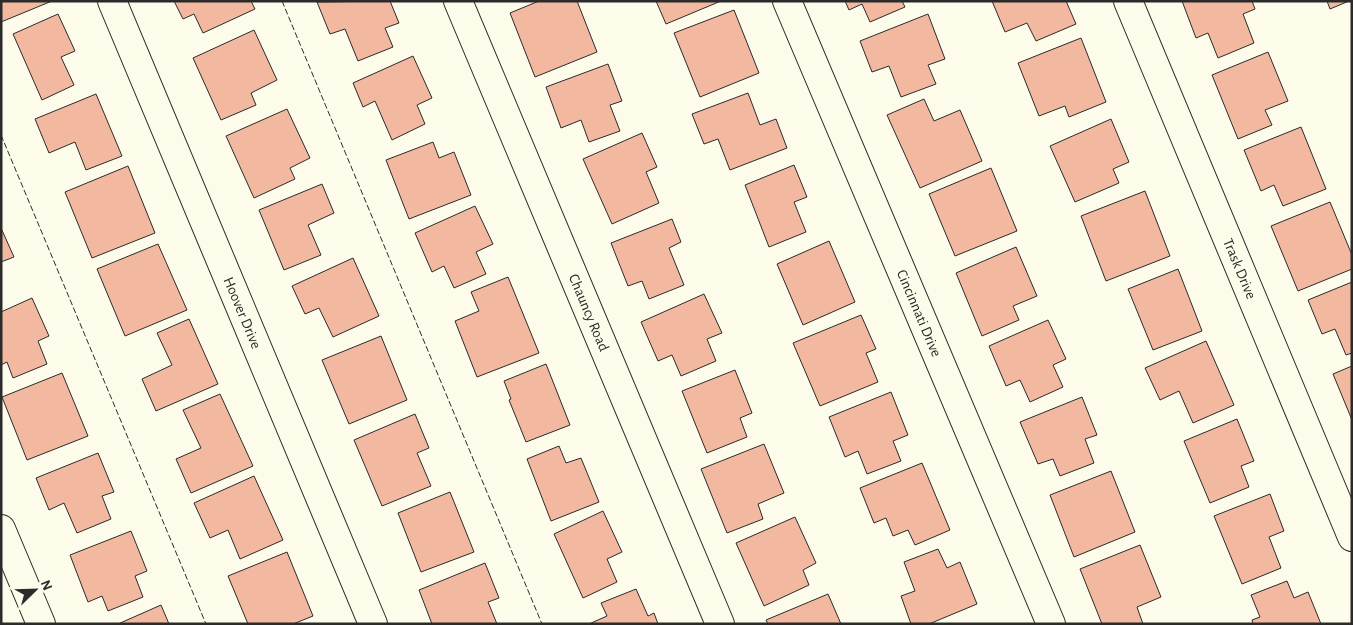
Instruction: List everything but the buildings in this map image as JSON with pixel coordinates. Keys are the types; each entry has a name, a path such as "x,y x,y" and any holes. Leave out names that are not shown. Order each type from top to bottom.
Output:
{"street":[{"name":"Hoover Drive","path":"112,1 373,624"},
{"name":"Chauncy Road","path":"458,1 720,624"},
{"name":"Cincinnati Drive","path":"787,1 1050,624"},
{"name":"Trask Drive","path":"1128,1 1352,537"},
{"path":"1,529 41,624"}],"fence":[{"path":"282,1 542,624"},
{"path":"1,135 206,624"}]}
